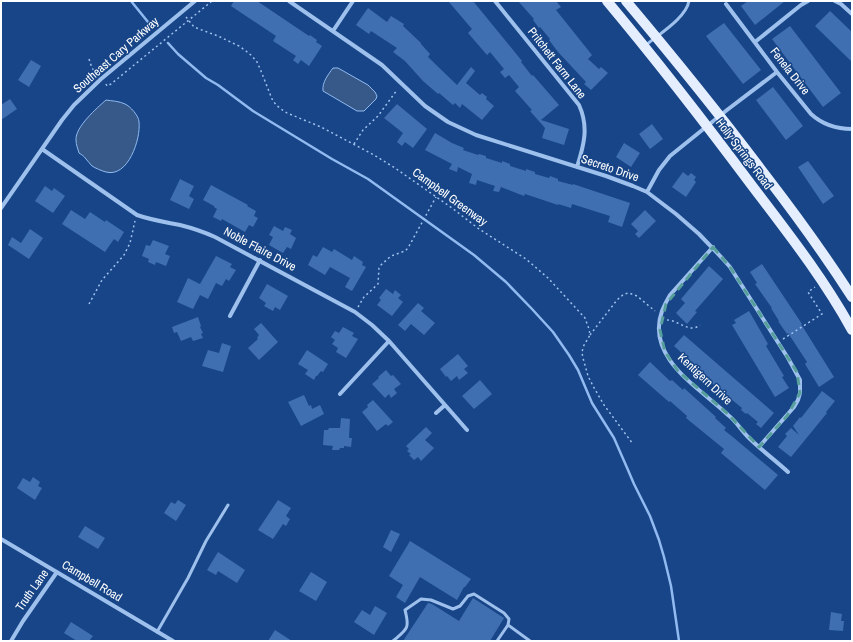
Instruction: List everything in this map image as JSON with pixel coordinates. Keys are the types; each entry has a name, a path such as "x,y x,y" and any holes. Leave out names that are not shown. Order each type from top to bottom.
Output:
{"main road":[{"name":"Holly Springs Road","path":"607,1 707,127 805,257 828,290 852,330"},
{"name":"Holly Springs Road","path":"626,1 721,116 805,227 828,259 852,297"}],"street":[{"name":"Southeast Cary Parkway","path":"1,208 74,105 97,82 195,1"},
{"name":"Secreto Drive","path":"289,1 382,65 425,106 448,122 476,135 624,182 647,192 676,214 713,247 730,267 797,372 800,380 800,393 794,407 759,447"},
{"path":"333,31 353,1"},
{"name":"Pritchett Farm Lane","path":"495,1 579,105 584,119 585,134 577,167"},
{"path":"755,42 808,1"},
{"path":"835,1 841,4 852,14"},
{"name":"Fenela Drive","path":"726,4 777,72 817,120 834,127 852,129"},
{"path":"647,192 658,170 670,156 777,72"},
{"name":"Noble Flaire Drive","path":"42,149 137,215 205,232 355,312 372,325 388,341 467,430"},
{"name":"Kentigern Drive","path":"713,247 670,295 662,313 660,323 660,339 664,352 678,372 728,414 748,437 788,472"},
{"path":"230,316 260,260"},
{"path":"340,394 388,341"},
{"path":"436,413 444,405"},
{"name":"Campbell Road","path":"1,539 173,641"},
{"name":"Truth Lane","path":"11,641 57,572"}],"lane":[{"path":"644,46 681,17 688,6 689,1"},
{"path":"157,632 188,578 206,541 228,505"},
{"path":"393,641 404,632 408,626 405,610 421,599 431,600 453,608 460,606 468,596 474,594 504,613 509,619 508,625 497,641"},
{"path":"508,625 530,641"}],"path":[{"path":"105,84 107,86 212,1"},
{"name":"Campbell Greenway","path":"186,17 194,27 218,36 238,46 252,56 261,71 272,99 281,109 321,127 396,168 479,229 526,259 548,278 585,318 590,335"},
{"path":"89,59 92,68 98,74"},
{"path":"354,144 359,134 378,116 397,90"},
{"path":"357,308 364,298 378,284 379,268 381,265 391,256 405,251 411,244 436,197"},
{"path":"89,304 102,280 124,255 130,243 136,219"},
{"path":"778,342 822,314 808,292 815,287"},
{"path":"633,444 604,405 593,386 588,376 582,352 583,347 590,335 617,300 624,294 629,293 637,296 657,311"},
{"path":"667,317 666,320 675,321 693,329 700,325"}],"highlighted area":[{"path":"713,247 730,267 797,372 800,393 787,416 759,447 728,414 678,371 665,352 660,330 666,304"}],"water":[{"path":"333,68 338,68 368,85 375,92 377,96 376,99 364,111 357,111 323,91 324,82"},
{"path":"106,100 120,102 127,105 136,114 139,120 138,138 132,156 121,169 114,172 104,172 92,166 79,153 76,142 79,129 92,113"}],"building":[{"path":"234,1 257,1 317,40 316,42 322,46 309,66 301,60 298,64 293,60 296,56 273,41 276,36 231,6"},
{"path":"448,1 473,1 522,61 521,62 532,76 533,75 559,105 541,120 569,129 564,145 542,138 545,128 530,111 532,110 515,91 519,87 509,75 505,78 500,72 504,69 490,52 487,55 468,33 472,29"},
{"path":"518,1 556,1 561,7 556,10 592,55 588,59 599,69 601,67 608,73 591,90 584,84 586,82 558,52 549,40 550,39 540,27 539,28 533,20 534,19"},
{"path":"748,1 785,1 755,25 741,6"},
{"path":"368,8 387,22 391,16 404,24 403,26 430,54 428,57 457,85 471,67 475,71 466,83 480,95 482,93 487,97 486,99 494,106 482,120 462,104 460,108 455,103 453,105 439,93 438,94 423,81 405,61 393,52 397,48 371,31 369,34 356,25"},
{"path":"830,11 852,32 852,62 815,26"},
{"path":"724,23 761,70 743,84 706,36"},
{"path":"790,26 841,93 823,107 772,39"},
{"path":"31,60 41,66 29,87 18,80"},
{"path":"773,87 803,126 786,140 756,100"},
{"path":"10,99 17,109 1,120 1,105"},
{"path":"397,104 427,129 413,148 405,142 402,146 397,142 403,133 384,118"},
{"path":"652,124 663,139 650,149 639,134"},
{"path":"435,133 464,148 463,150 486,156 486,158 502,163 502,161 510,164 510,166 526,171 526,169 535,172 535,174 549,178 550,176 558,179 558,181 573,184 630,203 622,227 608,222 610,216 572,204 571,208 558,205 525,194 524,196 501,187 499,192 493,191 495,186 477,180 476,185 469,183 472,174 458,167 457,172 449,169 452,164 425,150"},
{"path":"624,143 640,153 631,167 616,157"},
{"path":"808,161 834,196 823,204 798,167"},
{"path":"683,172 688,176 691,173 696,177 694,180 696,182 686,197 672,187"},
{"path":"180,179 194,186 189,196 194,199 189,209 170,200"},
{"path":"211,185 256,211 254,216 258,218 253,227 249,225 245,232 222,219 221,221 213,217 217,209 203,200"},
{"path":"45,186 52,191 54,188 65,196 53,213 35,201"},
{"path":"71,210 85,219 90,212 105,222 106,220 124,232 118,242 114,239 105,252 62,224"},
{"path":"645,210 656,221 639,238 635,234 638,231 631,224"},
{"path":"274,226 283,231 285,227 292,230 290,234 296,238 291,249 287,247 283,253 269,245 273,237 269,235"},
{"path":"30,229 43,238 29,259 8,245 12,237 21,243"},
{"path":"153,240 169,246 165,254 170,256 166,266 156,262 155,265 148,262 149,259 142,256 146,245 150,246"},
{"path":"323,247 332,252 334,249 352,260 354,256 363,262 362,265 366,267 352,291 345,287 350,278 330,267 325,275 308,265 313,255 317,257"},
{"path":"216,256 232,264 230,267 236,270 229,281 226,279 222,286 216,283 208,299 200,295 193,309 177,302 188,278 200,284"},
{"path":"762,264 802,324 834,377 819,387 805,364 807,362 788,333 787,334 778,321 772,308 755,284 757,283 750,272"},
{"path":"709,266 723,279 695,311 697,312 687,324 676,313 685,303 681,299"},
{"path":"267,284 288,296 280,310 275,307 273,311 264,306 266,303 259,298"},
{"path":"386,289 393,294 395,290 401,295 398,298 403,302 392,316 377,305 381,300 379,298"},
{"path":"418,303 424,308 421,311 435,323 424,335 411,324 405,331 398,325"},
{"path":"749,311 768,344 766,346 784,376 782,377 789,388 775,397 732,325 736,323 734,320"},
{"path":"198,317 203,338 193,341 191,337 181,341 177,332 174,333 172,327"},
{"path":"261,323 278,342 259,360 248,348 258,339 257,338 259,335 254,329"},
{"path":"343,327 354,333 352,336 358,339 346,358 336,352 338,348 332,344 335,340 331,337 335,331 339,333"},
{"path":"684,335 774,413 761,428 756,424 758,422 741,410 742,408 681,358 684,355 674,346"},
{"path":"222,343 231,346 223,372 202,366 208,350 219,353"},
{"path":"307,350 328,364 323,372 321,371 314,380 305,374 308,370 298,364"},
{"path":"458,354 468,366 464,369 468,373 459,380 457,376 451,381 440,369"},
{"path":"650,362 670,381 672,380 683,390 684,388 716,417 715,418 726,428 724,430 778,475 765,490 721,453 724,449 686,418 687,416 638,375"},
{"path":"386,370 401,384 394,389 397,393 391,398 389,394 385,398 372,384"},
{"path":"480,380 492,394 474,409 462,396"},
{"path":"822,391 835,401 791,457 778,447 787,436 785,434 791,428 799,435 793,426"},
{"path":"304,395 312,409 320,405 324,414 301,426 288,402"},
{"path":"373,400 393,422 388,426 386,424 377,431 362,412"},
{"path":"341,418 350,419 349,438 352,438 351,447 344,446 344,448 340,448 339,450 332,450 333,446 323,445 324,430 328,430 329,428 340,428"},
{"path":"426,427 432,433 425,440 434,448 421,461 418,457 414,460 409,455 411,454 407,451 409,449 406,446"},
{"path":"33,477 40,482 38,486 42,488 35,500 17,488 23,478 30,482"},
{"path":"178,500 186,505 176,521 164,513 171,502 175,504"},
{"path":"278,500 291,508 286,516 290,519 286,526 283,524 273,539 258,530"},
{"path":"85,526 105,538 98,549 78,537"},
{"path":"391,530 400,534 391,552 383,547"},
{"path":"410,541 471,579 464,587 457,600 420,577 405,603 396,597 403,585 389,576"},
{"path":"218,552 245,570 237,583 218,571 216,575 207,570"},
{"path":"311,572 327,582 316,601 299,591"},
{"path":"473,598 504,618 490,641 403,641 428,603 459,621"},
{"path":"375,606 387,613 374,635 354,622 362,610 370,615"},
{"path":"831,612 842,614 841,621 844,621 843,631 829,630"},
{"path":"71,622 93,636 89,641 77,641 64,633"},
{"path":"275,630 292,641 268,641"}],"waterway":[{"path":"131,1 148,22"},
{"path":"168,43 178,54 206,78 253,111 368,179 474,255 506,282 553,332 578,370 592,403 614,438 650,516 659,540 671,586 679,641"}]}
